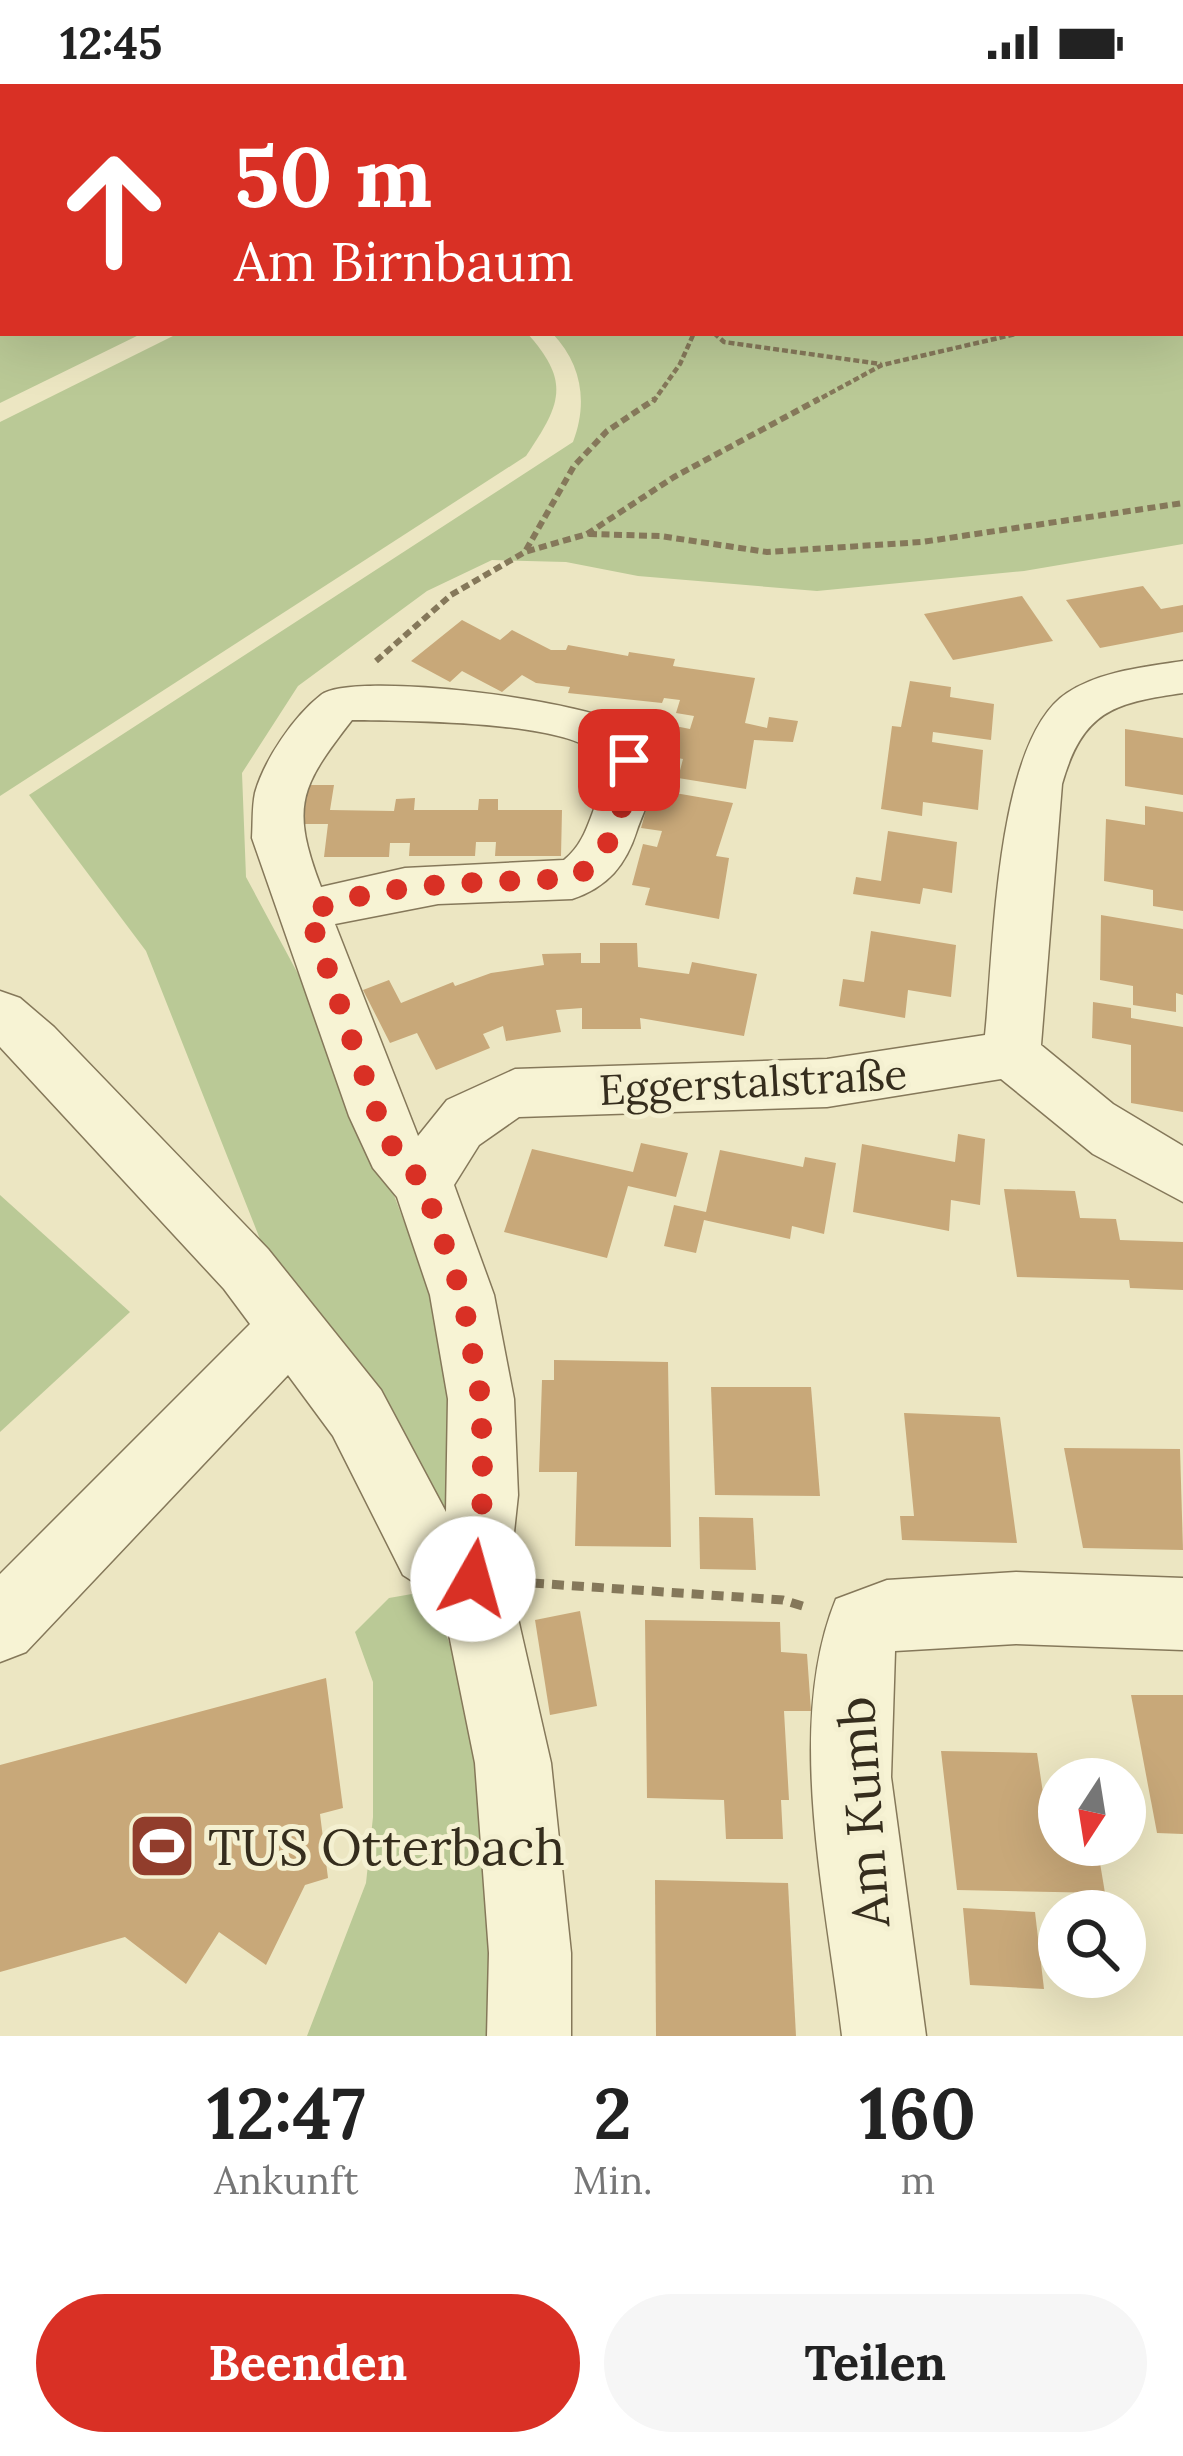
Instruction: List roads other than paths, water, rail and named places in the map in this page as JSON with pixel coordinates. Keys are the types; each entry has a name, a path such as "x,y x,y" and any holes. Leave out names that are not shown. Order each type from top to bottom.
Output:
{"street":[{"path":"1183,676 1110,690 1060,722 1046,745 1037,784 1012,1053 1065,1104 1117,1141 1183,1176"},
{"path":"308,912 351,895 386,888 572,878 591,870 603,856 628,783 629,760 618,741 588,726 470,708 340,704 294,760 280,793 277,838 308,912 378,1116 394,1150 423,1183 462,1295 481,1399 483,1495 473,1579 513,1763 530,1953 529,2036"},
{"path":"0,1014 34,1043 246,1269 357,1413 428,1550 473,1579"},
{"name":"Eggerstalstraße","path":"423,1183 450,1132 476,1108 515,1093 866,1083 943,1072 1012,1053"},
{"path":"0,1626 290,1329"},
{"name":"Am Kumb","path":"884,2036 850,1750 853,1667 862,1624 878,1616 967,1609 1183,1614"}],"place":[{"name":"TUS Otterbach","path":"162,1846"}]}
